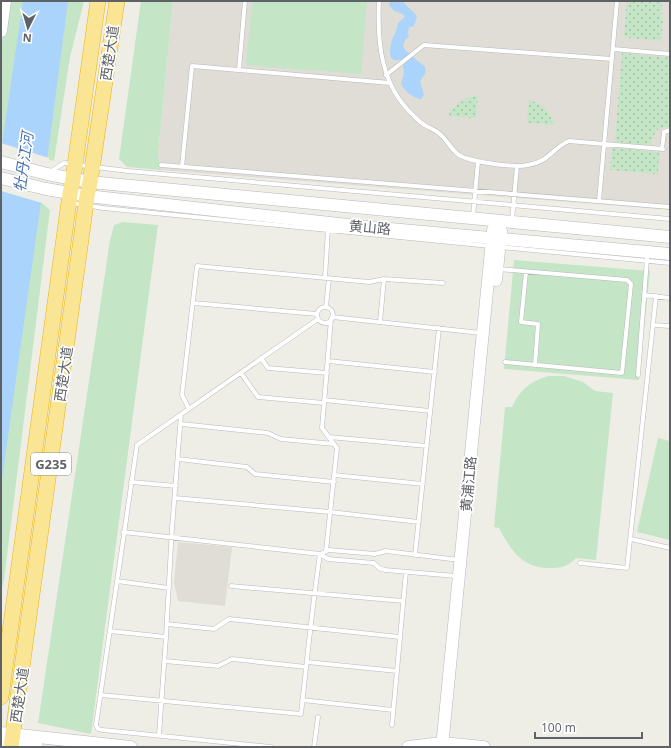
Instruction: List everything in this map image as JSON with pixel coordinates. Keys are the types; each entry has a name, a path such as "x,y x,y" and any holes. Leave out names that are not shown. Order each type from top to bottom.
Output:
{"highway":[{"name":"西楚大道","path":"74,171 98,1"},
{"name":"西楚大道","path":"8,740 86,201 117,1"},
{"name":"G235","path":"65,198 74,171"},
{"name":"西楚大道","path":"1,697 65,198"}],"main road":[{"path":"1,31 5,1"},
{"name":"黄山路","path":"1,162 47,174 74,171 90,182 670,237"},
{"name":"黄山路","path":"1,178 46,189 65,198 86,201 496,243 647,256 670,254"},
{"name":"黄浦江路","path":"446,745 493,268 496,243 503,222"},
{"name":"黄浦江路","path":"446,745 461,560 483,333 493,268"},
{"path":"8,740 37,747"},
{"path":"8,740 131,747"},
{"path":"408,747 446,745 484,747"}],"lane":[{"path":"239,70 245,1"},
{"path":"378,1 379,42 386,75 390,83 412,114 423,124 441,135 460,156 478,162 526,166 545,159 562,144 569,141 662,149 664,132 670,130"},
{"path":"600,201 617,1"},
{"path":"386,75 424,45 612,59"},
{"path":"613,49 670,54"},
{"path":"182,167 192,66 390,83"},
{"path":"473,219 478,162"},
{"path":"161,165 670,207"},
{"path":"74,171 92,166 128,171 670,219"},
{"path":"503,222 514,205 517,166"},
{"path":"326,307 329,226"},
{"path":"638,375 647,256 670,263"},
{"path":"189,409 182,395 197,266 369,282 384,279 443,283"},
{"path":"493,268 627,280 631,284 622,373 505,362"},
{"path":"526,272 522,322 538,324 535,365"},
{"path":"380,322 384,279"},
{"path":"644,295 670,298"},
{"path":"580,563 627,568 656,296"},
{"path":"193,303 317,317 325,322 332,318 483,333"},
{"path":"271,747 98,729 96,725 130,482 137,445 262,358 317,317 321,308 326,307"},
{"path":"326,307 332,312 332,318 322,428 337,448 326,551"},
{"path":"653,325 670,326"},
{"path":"415,555 439,328"},
{"path":"262,358 268,368 327,373"},
{"path":"328,361 435,372"},
{"path":"241,372 258,397 430,411"},
{"path":"159,735 181,414"},
{"path":"180,424 268,433 281,439 334,444"},
{"path":"329,437 427,446"},
{"path":"178,459 247,468 255,474 334,482"},
{"path":"334,475 423,484"},
{"path":"130,482 176,486"},
{"path":"175,498 330,512 418,522"},
{"path":"124,532 320,554 328,559 374,563 379,568 385,570 460,577"},
{"path":"631,539 670,548"},
{"path":"320,554 329,550 375,554 386,552 461,560"},
{"path":"101,695 300,714 320,554"},
{"path":"392,725 406,572"},
{"path":"117,581 169,588"},
{"path":"231,586 403,601"},
{"path":"167,624 214,629 229,619 400,637"},
{"path":"110,631 166,637"},
{"path":"165,661 218,666 232,659 397,671"},
{"path":"302,700 393,710"},
{"path":"314,747 318,717"}],"shaded area":[{"path":"173,1 670,1 670,210 160,170 158,155"},
{"path":"178,542 232,547 225,606 178,601 174,583"}],"green space":[{"path":"1,1 84,1 70,57 54,161 1,146"},
{"path":"141,1 173,1 158,155 160,170 127,167 119,159"},
{"path":"252,1 367,1 361,74 246,65"},
{"path":"627,1 662,1 661,18 663,18 661,40 624,37"},
{"path":"622,53 670,58 670,127 658,129 654,134 651,145 615,142"},
{"path":"478,95 476,118 448,116 453,108 460,102"},
{"path":"529,100 538,103 545,109 551,116 554,125 527,123"},
{"path":"612,148 659,152 658,174 610,170"},
{"path":"1,192 42,203 50,210 4,580 1,591"},
{"path":"123,222 158,225 91,734 38,723 110,240 114,225"},
{"path":"514,260 650,271 639,380 504,369"},
{"path":"549,376 564,376 583,382 595,391 613,393 596,560 576,558 566,566 542,568 526,562 519,557 508,544 499,528 494,527 505,407 512,407 518,396 526,387 542,378"},
{"path":"658,438 670,441 670,540 637,532"}],"water":[{"name":"牡丹江河","path":"23,1 68,1 1,486 1,151"},
{"path":"390,1 402,1 417,16 414,26 409,27 409,36 405,40 403,46 405,50 425,67 425,73 420,81 424,95 421,99 418,99 403,88 401,82 404,75 403,64 399,60 394,60 391,58 391,44 398,23 405,17 403,14 394,11 389,5"}],"pier":[{"path":"1,143 49,158 42,203 1,191"}]}
